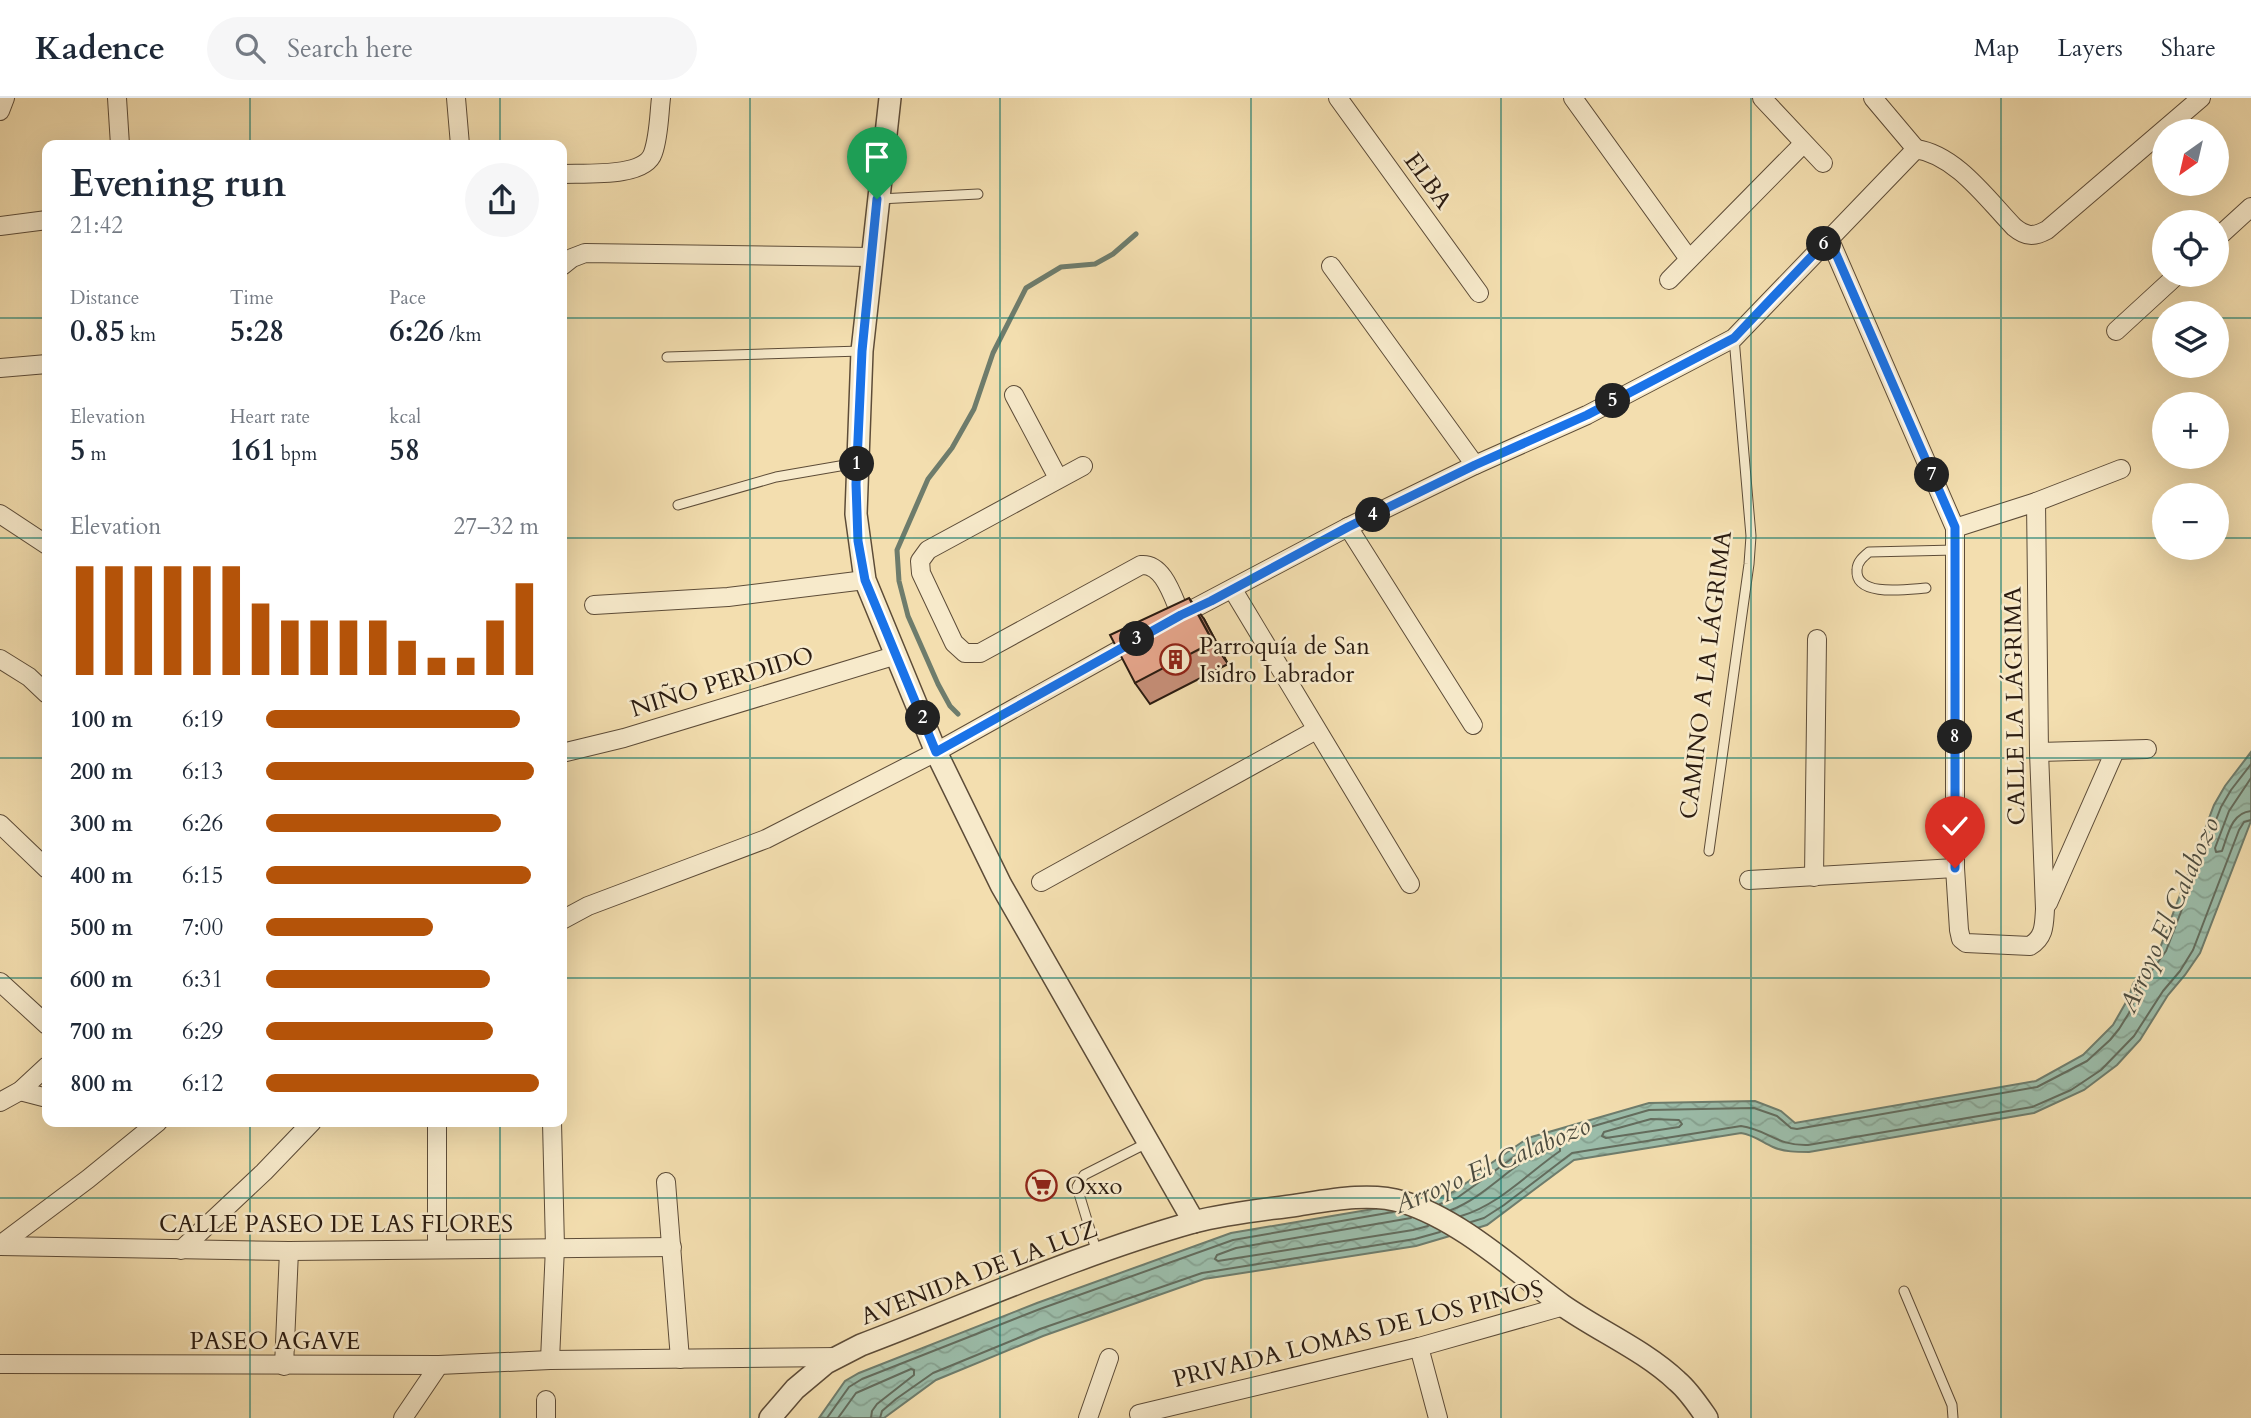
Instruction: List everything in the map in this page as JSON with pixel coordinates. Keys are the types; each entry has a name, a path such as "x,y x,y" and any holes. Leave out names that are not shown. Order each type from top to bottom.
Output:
{"street":[{"path":"0,111 5,98"},
{"path":"117,98 120,140"},
{"path":"456,98 460,140"},
{"path":"567,174 632,170 645,164 654,152 661,98"},
{"path":"890,98 862,351 856,514 865,580 936,752 1001,885 1194,1222"},
{"name":"ELBA","path":"1338,98 1479,293"},
{"path":"1573,98 1689,259"},
{"path":"1762,98 1822,163"},
{"path":"1872,98 1921,150 1954,165 2014,227 2029,236 2047,230 2201,98"},
{"path":"1669,280 1803,144"},
{"path":"567,917 588,906 766,839 936,752 1181,615 1233,590 1348,527 1475,465 1587,415 1734,338 1829,238 1921,150"},
{"path":"2229,227 2251,207"},
{"path":"0,226 42,221"},
{"path":"1749,880 1955,868 1955,527 1829,238"},
{"path":"567,262 585,253 872,257"},
{"path":"1331,265 1475,465"},
{"path":"2116,331 2164,287"},
{"path":"0,368 42,364"},
{"path":"1014,395 1058,478"},
{"path":"1083,466 928,550 920,561 920,573 954,643 965,653 980,653 1148,564 1159,570 1181,615"},
{"path":"1955,527 2036,502 2121,468"},
{"name":"CALLE LA LÁGRIMA","path":"1955,868 1961,939 1966,943 2031,946 2041,937 2045,909 2039,752 2036,502"},
{"path":"0,513 42,542"},
{"path":"1348,527 1473,725"},
{"path":"594,605 728,597 865,580"},
{"path":"1233,590 1410,884"},
{"path":"1814,877 1816,639"},
{"name":"NIÑO PERDIDO","path":"567,752 624,738 897,655"},
{"path":"0,659 38,675"},
{"path":"1041,882 1316,730"},
{"path":"2039,752 2147,749"},
{"name":"CALLE LA LÁGRIMA","path":"2045,909 2115,751"},
{"path":"0,824 42,864"},
{"path":"0,982 42,1020"},
{"path":"0,1102 20,1091 42,1071"},
{"path":"20,1091 42,1096"},
{"path":"0,1246 88,1179 147,1127"},
{"path":"181,1250 307,1127"},
{"path":"437,1127 437,1248"},
{"path":"550,1360 555,1247 552,1127"},
{"path":"666,1182 680,1359"},
{"name":"AVENIDA DE LA LUZ","path":"770,1418 795,1389 826,1363 861,1345 1098,1255 1194,1222 1344,1199 1368,1198 1401,1201 1457,1227 1564,1306 1651,1361 1677,1381 1707,1418"},
{"name":"CALLE PASEO DE LAS FLORES","path":"0,1246 289,1251 672,1247"},
{"path":"284,1366 289,1251"},
{"name":"PRIVADA LOMAS DE LOS PINOS","path":"1139,1414 1166,1413 1564,1306"},
{"path":"1419,1347 1438,1418"},
{"name":"PASEO AGAVE","path":"0,1364 439,1365 550,1360 839,1357"},
{"path":"1088,1418 1110,1358"},
{"path":"403,1418 439,1365"},
{"path":"546,1400 546,1418"}],"lane":[{"path":"877,199 978,194"},
{"name":"CAMINO A LA LÁGRIMA","path":"1709,851 1751,536 1734,338"},
{"path":"667,357 862,351"},
{"path":"678,505 776,477 857,463"},
{"path":"1926,588 1872,589 1863,585 1858,578 1857,569 1861,558 1869,552 1955,550"},
{"path":"1098,1255 1077,1187 1079,1181 1084,1175 1149,1142"},
{"path":"1904,1291 1952,1405 1953,1418"}],"water":[{"name":"Arroyo El Calabozo","path":"2251,752 2251,821 2200,953 2168,995 2140,1040 2117,1065 2084,1090 2034,1113 1809,1152 1782,1150 1741,1133 1574,1160 1487,1225 1416,1246 1204,1279 1043,1336 936,1380 884,1418 819,1418 845,1381 859,1373 1037,1303 1231,1233 1438,1198 1453,1192 1528,1138 1649,1103 1755,1101 1781,1111 1795,1123 2036,1081 2083,1055 2113,1025 2129,997 2133,984 2160,948 2214,805"}],"building":[{"path":"1189,598 1213,642 1135,683 1110,635"}],"waterway":[{"path":"958,714 950,706 938,684 908,616 899,581 897,550 928,479 952,448 974,409 993,353 1026,288 1061,267 1095,264 1113,254 1136,234"}],"place":[{"name":"Parroquía de San Isidro Labrador","path":"1176,660"},
{"name":"Oxxo","path":"1042,1186"}],"route":[{"path":"877,199 862,351 856,484 858,541 865,580 936,752 1181,615 1348,527 1475,465 1587,415 1734,338 1829,238 1955,527 1955,868"}]}
